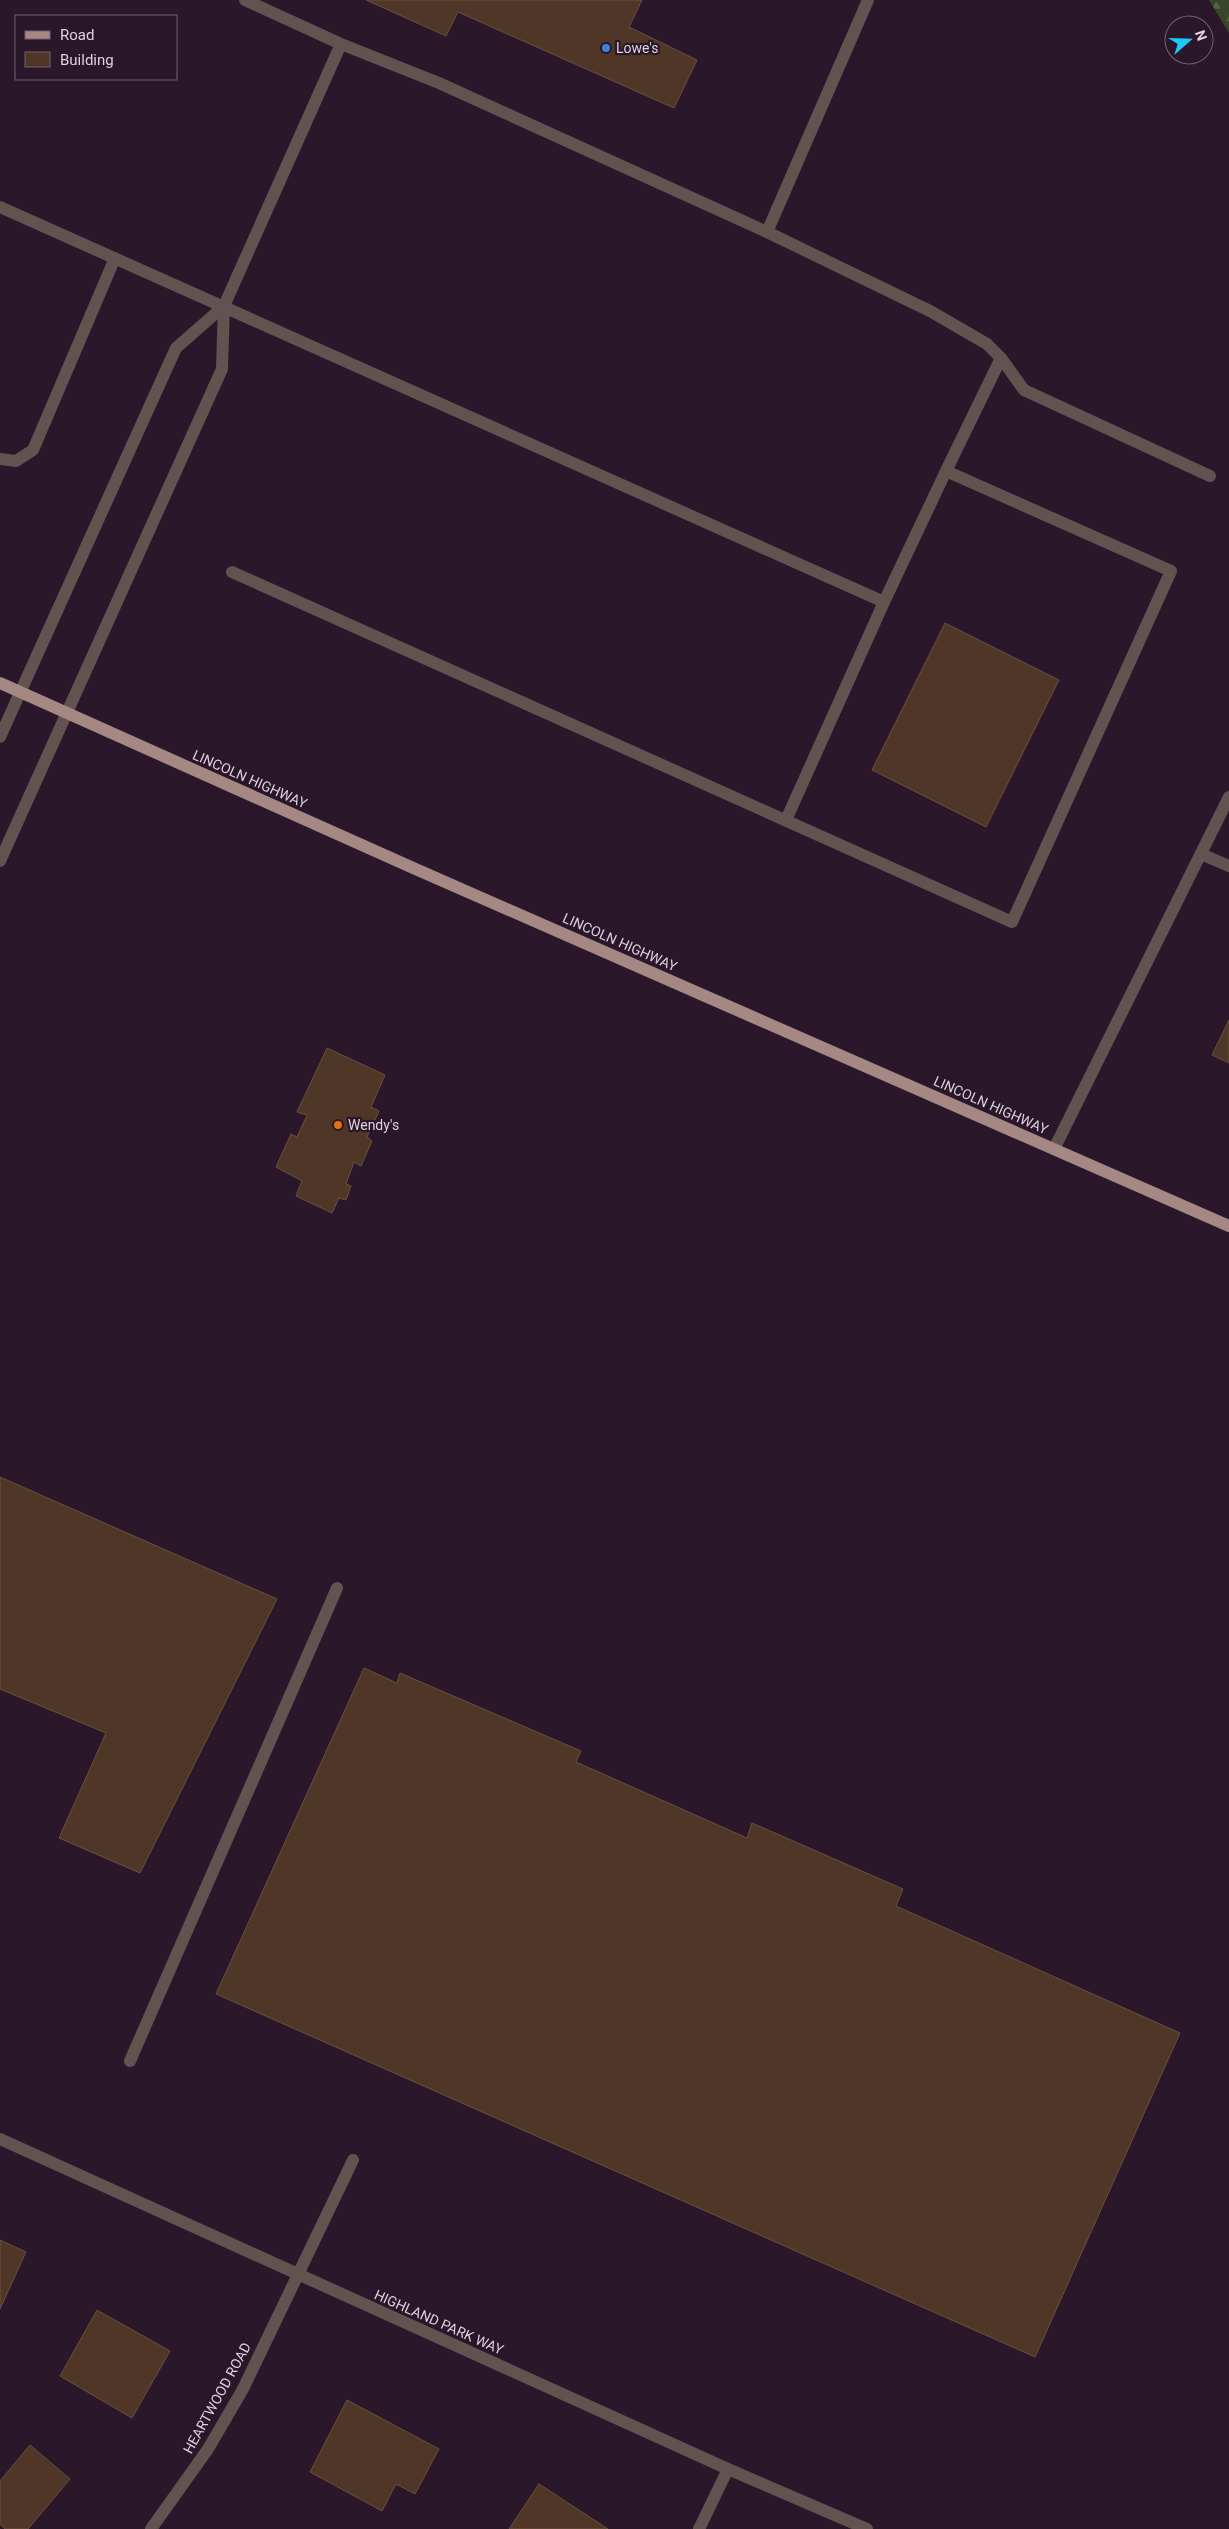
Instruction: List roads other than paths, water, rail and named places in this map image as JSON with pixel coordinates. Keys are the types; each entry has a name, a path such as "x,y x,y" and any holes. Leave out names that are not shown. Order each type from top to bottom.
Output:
{"main road":[{"name":"LINCOLN HIGHWAY","path":"0,683 420,871 1229,1226"}],"street":[{"path":"245,0 341,44 440,83 768,232 930,311 987,344 1001,358 1024,390 1210,476"},
{"path":"768,232 868,0"},
{"path":"0,861 222,369 224,306 341,44"},
{"path":"0,207 884,602"},
{"path":"0,459 16,461 33,450 115,258"},
{"path":"0,737 176,348 224,306"},
{"path":"786,820 884,602 1001,358"},
{"path":"232,572 1012,922 1171,571 946,471"},
{"path":"1054,1149 1229,796"},
{"path":"1201,854 1229,866"},
{"path":"130,2061 338,1588"},
{"name":"HIGHLAND PARK WAY","path":"0,2139 728,2469 867,2529"},
{"name":"HEARTWOOD ROAD","path":"151,2529 213,2441 243,2389 353,2160"},
{"path":"699,2529 728,2469"}],"place":[{"name":"Lowe's","path":"606,48"},
{"name":"Wendy's","path":"338,1125"}]}
